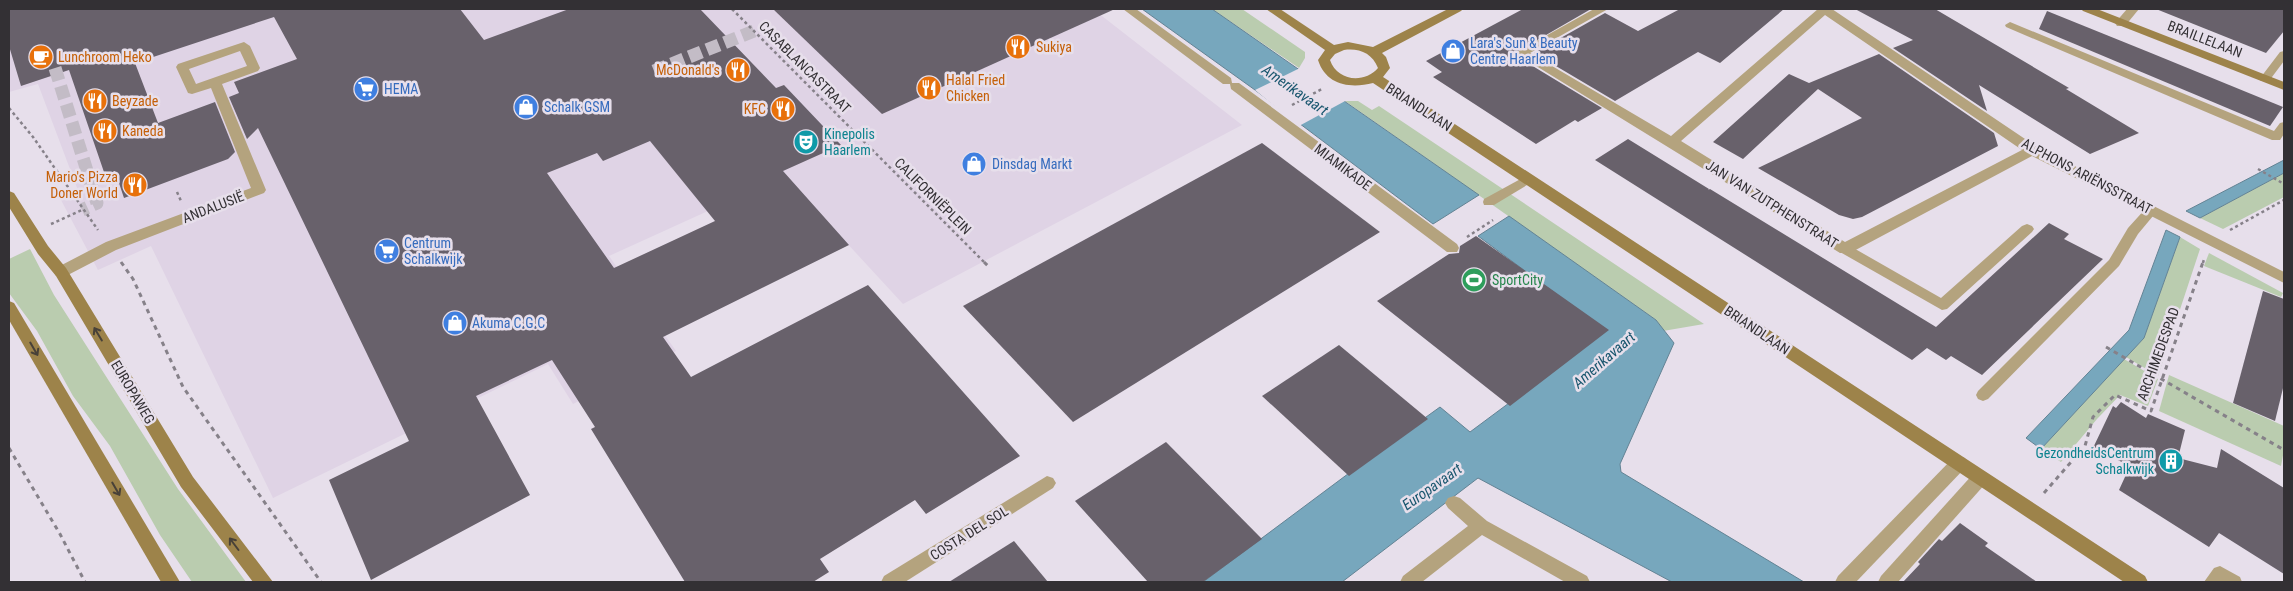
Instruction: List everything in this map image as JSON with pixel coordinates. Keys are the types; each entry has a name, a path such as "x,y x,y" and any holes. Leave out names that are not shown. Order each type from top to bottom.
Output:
{"street":[{"name":"MIAMIKADE","path":"1129,9 1452,248"},
{"path":"1272,9 1333,50"},
{"path":"1374,52 1393,44 1457,9"},
{"name":"JAN VAN ZUTPHENSTRAAT","path":"1602,9 1521,52 1672,142 1845,249 2032,150"},
{"path":"1672,142 1824,9"},
{"name":"ALPHONS ARIËNSSTRAAT","path":"1824,9 2032,150 2284,278"},
{"name":"BRAILLELAAN","path":"2087,9 2284,86"},
{"path":"2121,23 2133,9"},
{"path":"244,46 254,68 215,82 192,90 182,67 244,46"},
{"path":"1357,46 1374,52 1384,62 1384,68 1375,78 1356,82 1336,77 1328,72 1324,60 1333,50 1340,47 1357,46"},
{"name":"BRIANDLAAN","path":"1375,78 2140,582"},
{"name":"ANDALUSIË","path":"61,272 111,246 259,190 215,82"},
{"name":"EUROPAWEG","path":"9,196 43,250 61,272 187,482 264,582"},
{"path":"9,308 171,582"},
{"path":"1844,582 1959,463"},
{"path":"1887,582 1980,478"},
{"name":"COSTA DEL SOL","path":"890,582 1047,483"},
{"path":"1454,503 1481,526 1581,582"},
{"path":"1408,582 1481,526"}],"lane":[{"path":"2010,25 2276,137 2284,126"},
{"path":"2265,79 2284,54"},
{"path":"1489,202 1528,179"},
{"path":"1983,395 2114,263 2133,231 2152,210"},
{"path":"1845,249 1942,305 2027,229"},
{"path":"2212,582 2220,573 2234,582"}],"path":[{"name":"CASABLANCASTRAAT","path":"732,9 863,140"},
{"path":"1290,106 1325,88"},
{"path":"9,108 26,126 82,210 111,246 133,279 183,387 321,582"},
{"name":"CALIFORNIËPLEIN","path":"863,140 988,266"},
{"path":"2258,169 2284,184"},
{"path":"2211,240 2284,200"},
{"name":"ARCHIMEDESPAD","path":"2029,510 2085,446 2092,417 2115,395 2151,411 2211,240"},
{"path":"2106,347 2284,450"},
{"path":"9,448 60,534 85,582"}],"shaded area":[{"name":"Centrum Schalkwijk","path":"9,9 1093,9 1242,125 903,304 785,176 609,256 676,351 573,404 548,364 273,498 151,246 98,270 61,200 79,193 38,84 9,92"}],"green space":[{"path":"1212,9 1242,9 1305,52 1305,58 1299,68"},
{"path":"1345,101 1358,101 1372,110 1379,106 1704,324 1663,331 1656,320"},
{"path":"2284,173 2284,197 2223,229 2200,218"},
{"path":"2180,237 2200,249 2158,376 2126,357 2144,338"},
{"path":"30,249 54,295 178,489 246,582 192,582 160,535 110,446 73,396 37,331 9,293 9,259"},
{"path":"2209,253 2283,293 2281,297 2204,266"},
{"path":"2124,359 2158,379 2148,406 2120,395 2061,462 2041,449"},
{"path":"2169,375 2284,426 2284,450 2281,466 2159,411"}],"water":[{"name":"Amerikavaart","path":"1142,9 1212,9 1479,195 1433,224 1255,90"},
{"path":"2284,160 2284,173 2200,218 2186,211"},
{"path":"1509,216 1656,320 1674,343 1620,464 1621,472 1804,582 1672,582 1478,478 1342,582 1203,582 1440,407 1470,432 1606,331 1478,236"},
{"path":"2166,230 2180,237 2144,338 2041,449 2026,438 2129,330"}],"pier":[{"path":"1300,68 1347,100 1299,126 1255,90"}],"building":[{"path":"9,9 460,9 484,40 569,9 700,9 776,88 784,85 841,145 783,171 849,245 663,337 691,377 868,285 1020,456 926,514 915,500 820,559 829,572 813,582 685,582 591,429 595,427 552,360 476,396 530,495 371,580 329,480 409,441 258,128 247,139 229,97 239,93 234,82 297,59 274,17 135,63 158,123 215,102 235,152 228,159 124,198 115,171 105,175 69,70 21,86 9,46","holes":["650,141 715,221 614,268 547,173 597,153 603,161"]},
{"path":"773,9 1115,9 882,114"},
{"path":"1523,9 1591,9 1513,54 1602,108 1578,122 1575,120 1536,144 1433,77 1442,72 1426,61"},
{"path":"1680,9 1784,9 1720,63 1698,52 1615,101 1534,53 1605,13 1638,31"},
{"path":"1855,9 1935,9 2069,88 2066,89 2139,133 2090,154 1979,85 1987,111 1893,48 1913,40"},
{"path":"2156,9 2284,9 2284,31 2266,53"},
{"path":"2047,11 2283,107 2270,126 2039,29"},
{"path":"1879,54 1994,133 1998,146 1862,217 1853,219 1839,215 1758,168 1862,118 1818,89 1743,159 1713,142 1789,74 1809,83"},
{"path":"1628,139 1708,190 1710,189 1936,327 2049,223 2069,234 2064,239 2103,259 1982,375 1951,356 1946,360 1927,348 1912,360 1595,160"},
{"path":"1262,143 1380,232 1073,422 963,306"},
{"path":"1476,236 1609,330 1510,406 1377,301 1449,254 1459,253 1460,246"},
{"path":"2263,291 2284,299 2284,384 2275,421 2233,403"},
{"path":"1339,345 1428,419 1349,476 1262,396"},
{"path":"2121,402 2146,418 2148,414 2185,430 2178,458 2217,468 2221,449 2284,488 2284,574 2219,533 2209,547 2119,490 2130,466 2093,448 2113,406 2116,408"},
{"path":"1166,442 1262,539 1203,582 1148,582 1075,501"},
{"path":"1960,523 1988,543 1985,546 2037,582 1903,582 1939,539 1942,541"},
{"path":"1014,541 1048,582 949,582"}],"tunnel":[{"path":"654,71 754,31"},
{"path":"55,68 97,203 82,210"}],"place":[{"name":"Sukiya","path":"1018,47"},
{"name":"Lara's Sun & Beauty Centre Haarlem","path":"1453,51"},
{"name":"Lunchroom Heko","path":"41,57"},
{"name":"McDonald's","path":"738,70"},
{"name":"Halal Fried Chicken","path":"929,88"},
{"name":"HEMA","path":"366,89"},
{"name":"Beyzade","path":"95,101"},
{"name":"Schalk GSM","path":"526,107"},
{"name":"KFC","path":"783,109"},
{"name":"Kaneda","path":"105,131"},
{"name":"Kinepolis Haarlem","path":"806,142"},
{"name":"Dinsdag Markt","path":"974,164"},
{"name":"Mario's Pizza Doner World","path":"135,185"},
{"name":"Centrum Schalkwijk","path":"387,251"},
{"name":"SportCity","path":"1474,280"},
{"name":"Akuma C.G.C","path":"455,323"},
{"name":"GezondheidsCentrum Schalkwijk","path":"2171,461"}],"water label":[{"name":"Europavaart","path":"1432,487"}]}
